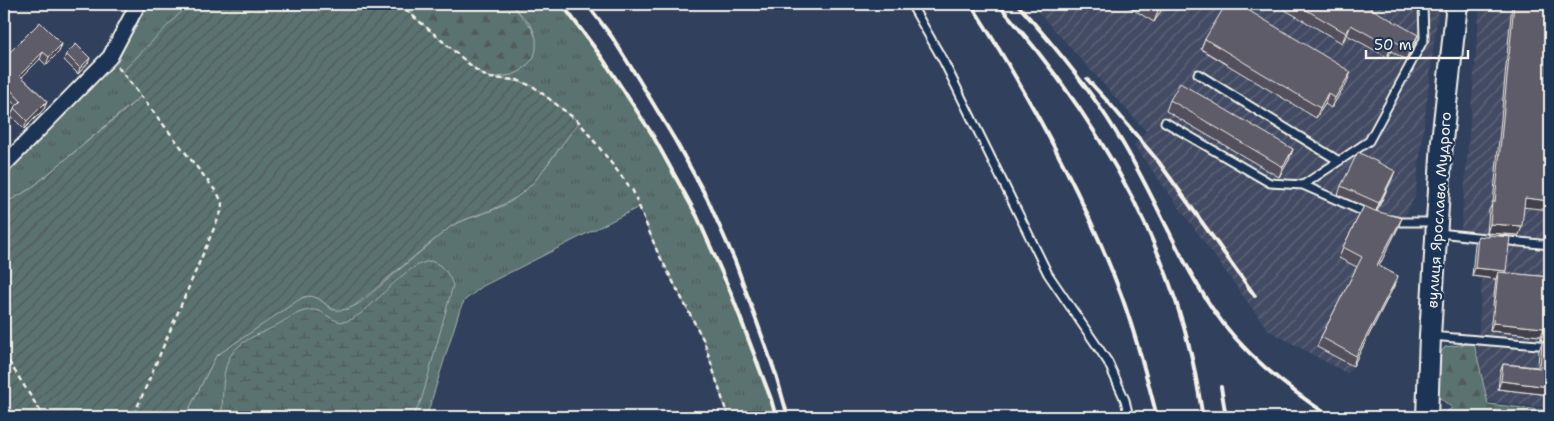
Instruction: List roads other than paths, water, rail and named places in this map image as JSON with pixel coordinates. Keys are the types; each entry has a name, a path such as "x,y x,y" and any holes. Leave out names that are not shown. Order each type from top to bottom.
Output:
{"street":[{"path":"4,165 110,57 138,4"},
{"name":"вулиця Ярослава Мудрого","path":"1426,417 1442,141 1457,4"}],"lane":[{"path":"911,4 944,62 1048,274 1108,362 1125,400 1129,417"},
{"path":"1304,185 1369,141 1424,39 1423,4"},
{"path":"1198,74 1339,161"},
{"path":"1165,122 1270,183 1304,185 1374,216"},
{"path":"1383,218 1550,245"},
{"path":"1430,336 1550,346"}],"railway":[{"path":"562,4 603,59 652,134 697,216 731,293 776,417"},
{"path":"587,4 612,37 639,80 707,198 735,261 776,375 788,417"},
{"path":"971,4 1035,110 1091,221 1122,297 1157,417"},
{"path":"998,4 1031,43 1090,124 1116,167 1139,212 1160,258 1177,305 1191,354 1203,417"},
{"path":"1017,4 1070,66 1105,115 1141,176 1186,265 1224,324 1251,355 1282,382 1331,417"},
{"path":"1087,79 1158,161 1255,296"},
{"path":"1221,387 1226,417"}]}
